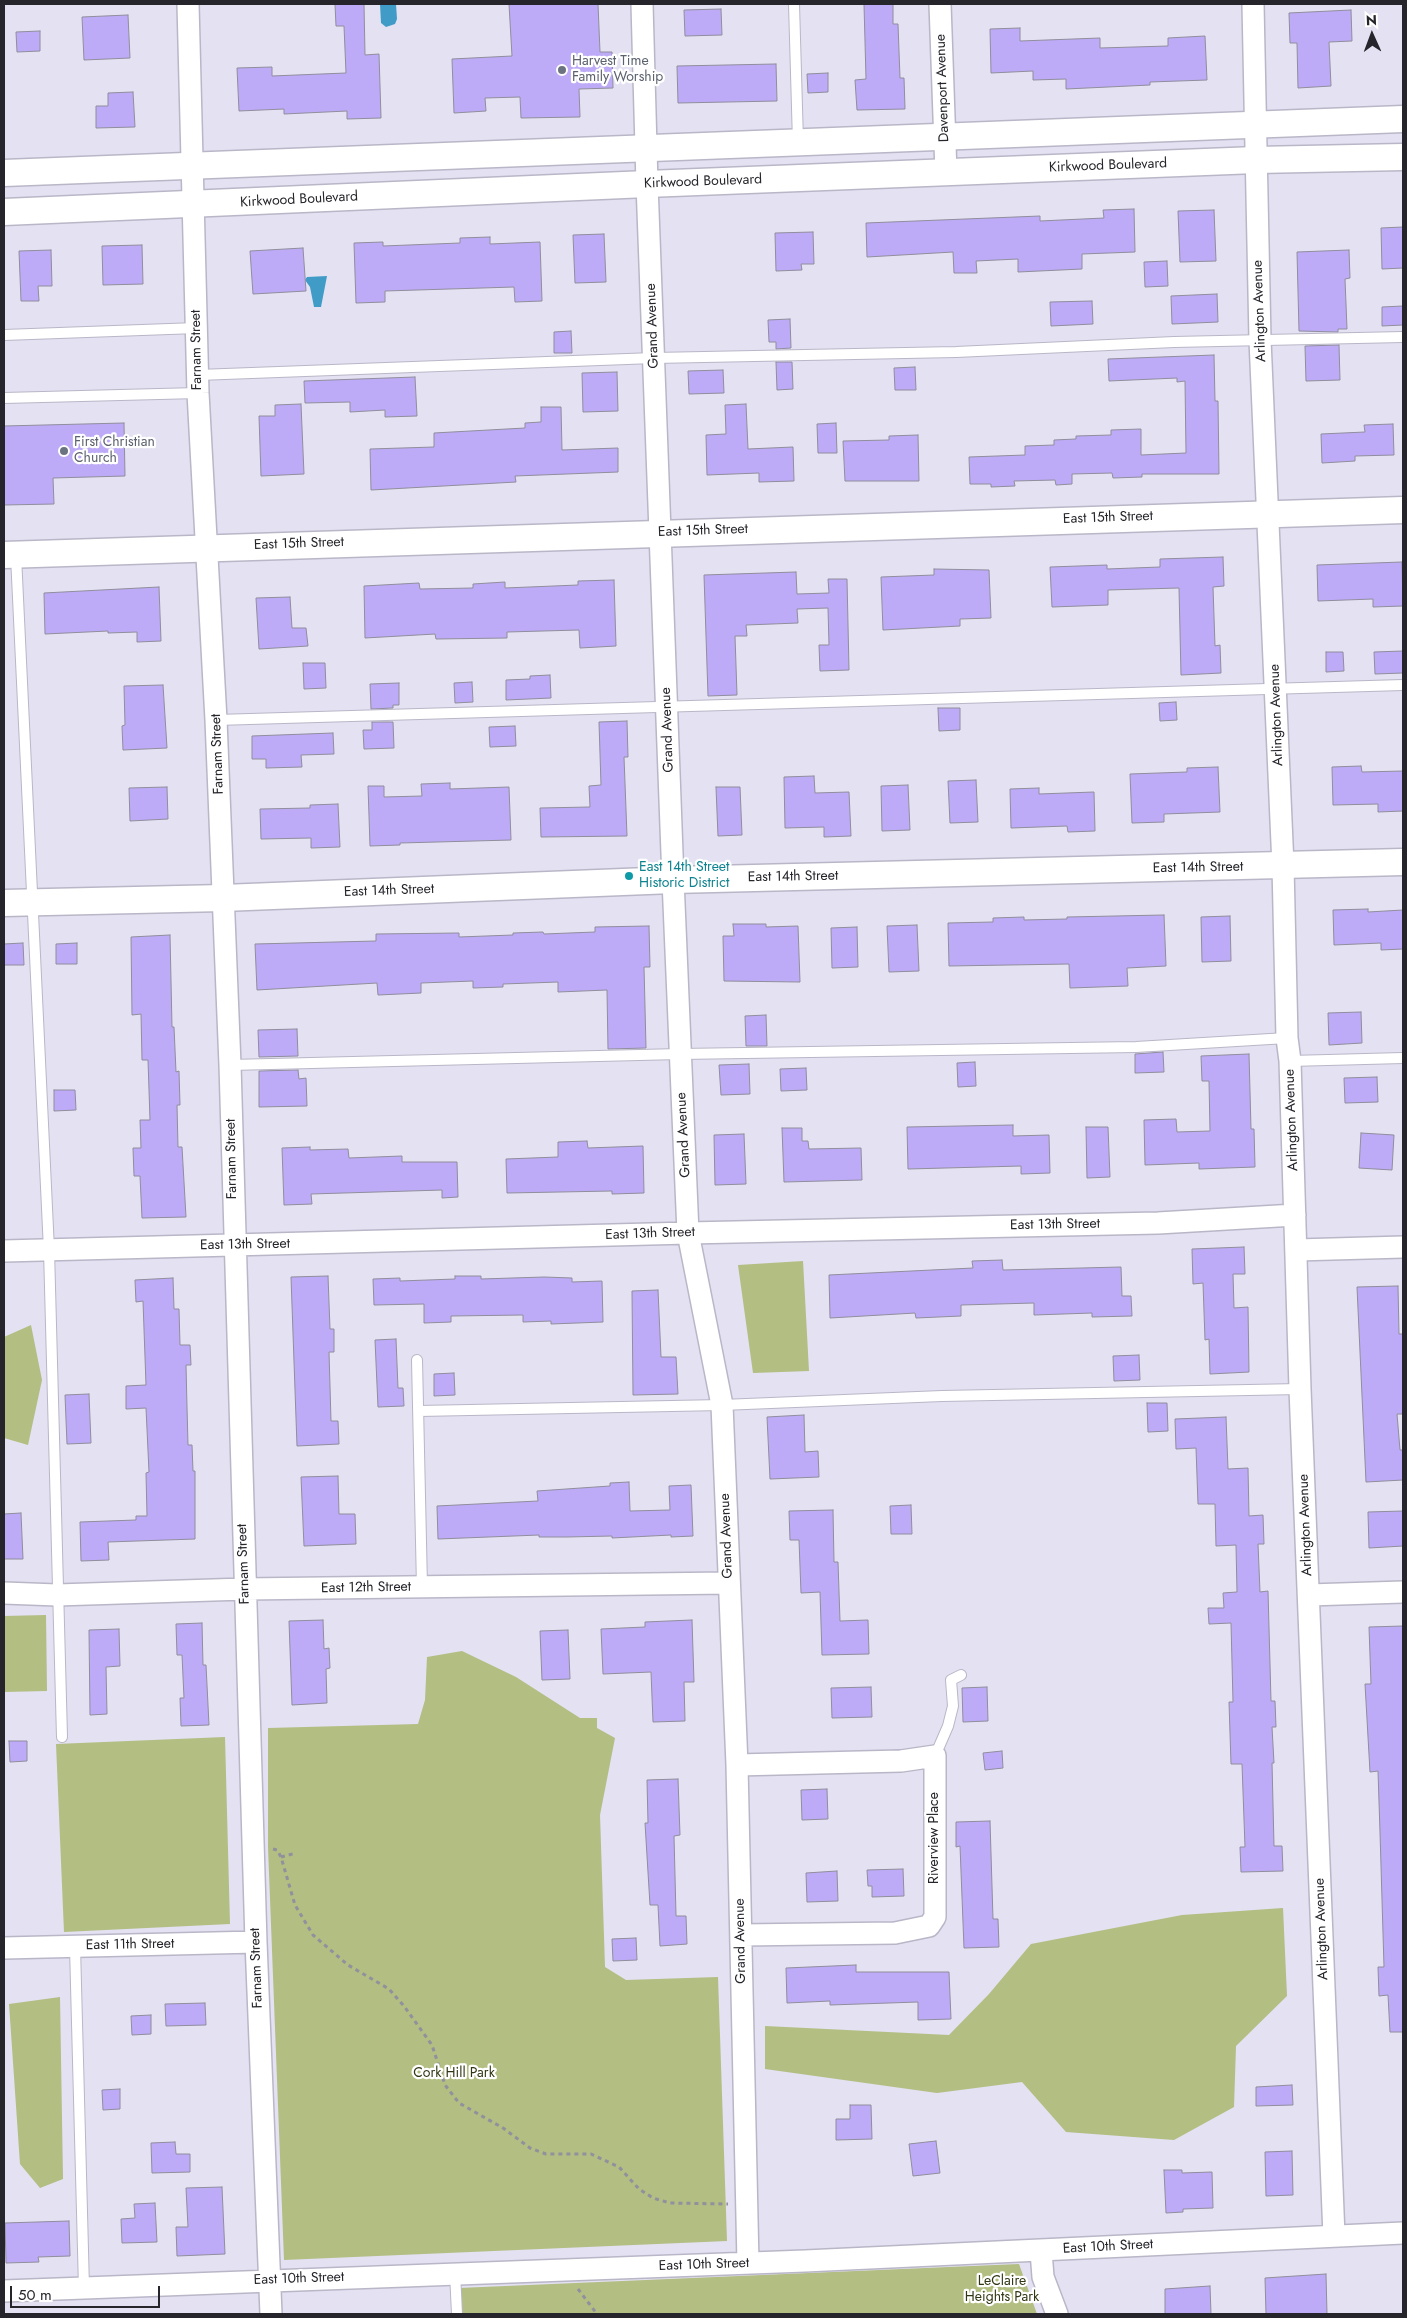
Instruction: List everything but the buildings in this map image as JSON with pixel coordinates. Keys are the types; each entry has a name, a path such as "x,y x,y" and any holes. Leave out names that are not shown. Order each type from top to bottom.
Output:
{"street":[{"name":"Farnam Street","path":"188,4 198,384 208,547 230,1065 244,1589 271,2314"},
{"name":"Grand Avenue","path":"642,4 673,880 688,1232 722,1405 737,1765 748,2263"},
{"name":"Davenport Avenue","path":"940,4 946,173"},
{"name":"Arlington Avenue","path":"1253,4 1260,340 1284,866 1287,1038 1290,1061 1300,1389 1334,2236"},
{"path":"4,173 1403,119"},
{"name":"Kirkwood Boulevard","path":"4,212 647,184 1403,156"},
{"name":"East 15th Street","path":"10,555 1268,512 1403,510"},
{"name":"East 14th Street","path":"4,903 223,898 673,880 1403,862"},
{"name":"East 13th Street","path":"4,1251 688,1232 1158,1224 1295,1215"},
{"path":"1297,1250 1403,1247"},
{"name":"East 12th Street","path":"4,1593 57,1595 244,1589 728,1583"},
{"path":"1309,1595 1403,1592"},
{"path":"737,1765 901,1761 935,1756"},
{"name":"Riverview Place","path":"741,1935 895,1933 929,1926 936,1918 935,1756"},
{"name":"East 11th Street","path":"4,1948 256,1942"},
{"name":"East 10th Street","path":"4,2291 1041,2251 1403,2233"},
{"path":"1041,2251 1043,2277 1057,2314"}],"lane":[{"path":"794,4 798,142"},
{"path":"4,335 197,328"},
{"path":"4,398 198,384 654,358 956,352 1260,340 1403,337"},
{"path":"10,555 33,902 48,1250 62,1737"},
{"path":"216,720 1403,685"},
{"path":"230,1065 680,1054 1136,1047 1287,1038"},
{"path":"1290,1061 1403,1058"},
{"path":"418,1360 422,1587"},
{"path":"419,1411 722,1405 942,1396 1300,1389"},
{"path":"935,1756 948,1726 953,1706 950,1680 961,1675"},
{"path":"75,1947 84,2288"},
{"path":"455,2273 456,2314"}],"path":[{"path":"268,1847 277,1850 281,1857 295,1905 313,1935 348,1966 389,1989 404,2006 432,2045 445,2085 459,2103 538,2151 561,2155 591,2154 598,2157 618,2167 639,2189 653,2198 670,2203 732,2204"},
{"path":"281,1857 296,1852"},
{"path":"573,2283 597,2314"}],"green space":[{"path":"803,1261 809,1371 753,1373 738,1265"},
{"path":"31,1325 42,1380 28,1445 4,1438 4,1337"},
{"path":"46,1615 47,1691 4,1692 4,1616"},
{"name":"Cork Hill Park","path":"462,1651 516,1677 580,1718 597,1718 597,1728 615,1738 600,1815 605,1967 626,1980 718,1977 727,2241 284,2260 268,1847 268,1728 418,1724 425,1700 427,1657"},
{"path":"225,1737 230,1924 64,1932 56,1744"},
{"path":"1283,1908 1287,1996 1236,2046 1234,2107 1174,2140 1066,2132 1022,2082 937,2093 765,2069 765,2026 949,2035 989,1994 1031,1944 1182,1915"},
{"path":"60,1997 63,2179 40,2188 20,2164 9,2004"},
{"name":"LeClaire Heights Park","path":"1019,2264 1037,2314 460,2314 459,2288"}],"water":[{"path":"380,4 396,4 397,19 395,24 386,27 381,23"},
{"path":"327,276 321,307 314,307 310,287 305,280 307,277"}],"place":[{"name":"Harvest Time Family Worship","path":"562,70"},
{"name":"First Christian Church","path":"64,451"},
{"name":"East 14th Street Historic District","path":"629,876"}]}
